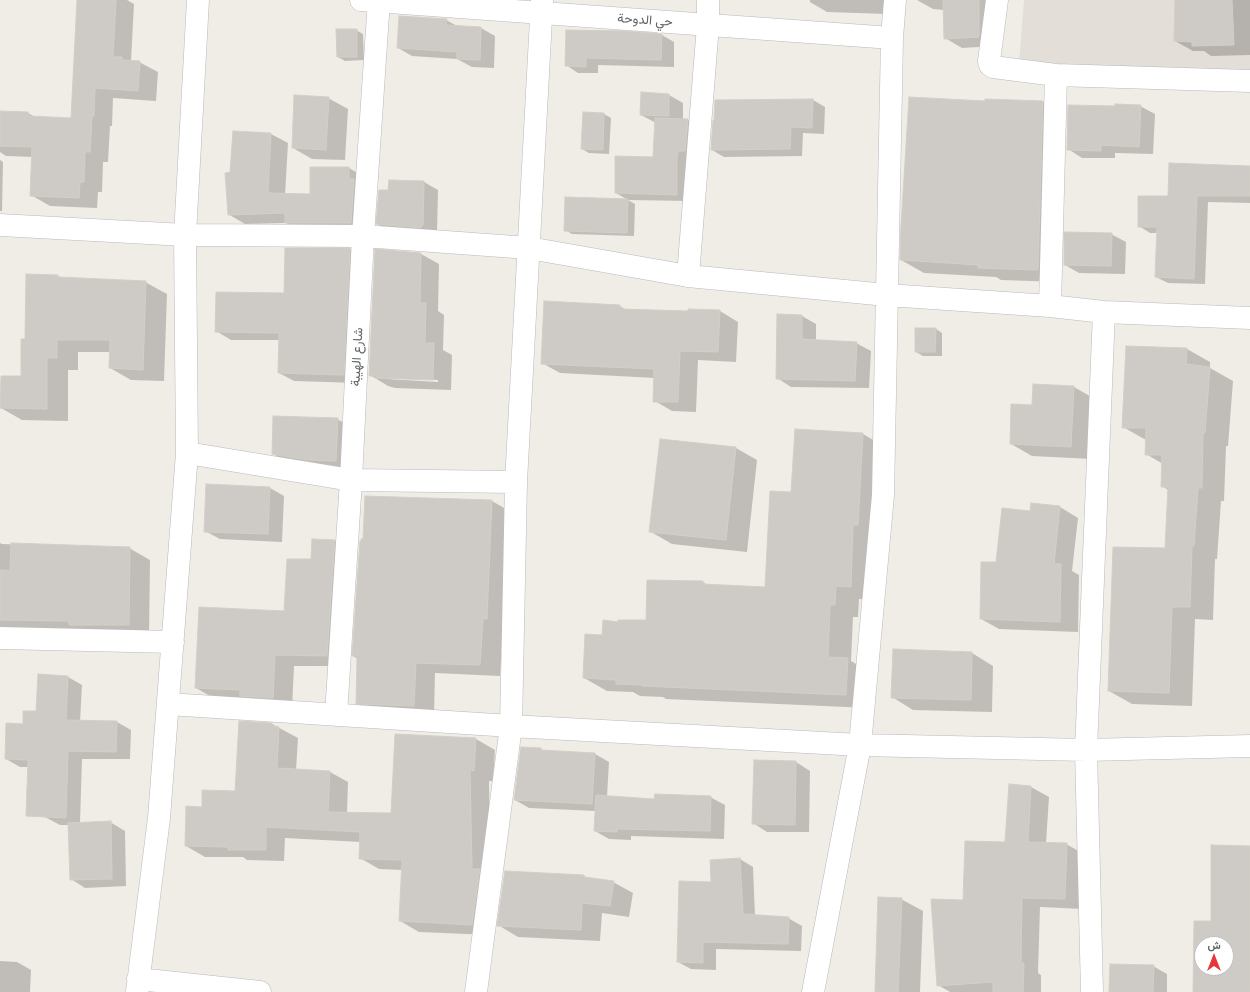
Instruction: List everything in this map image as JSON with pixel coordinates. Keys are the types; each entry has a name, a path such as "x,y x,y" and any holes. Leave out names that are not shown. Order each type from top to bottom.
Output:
{"street":[{"path":"198,0 185,235 187,453 159,818 138,986 260,992"},
{"path":"688,276 708,25 708,0"},
{"path":"813,992 860,746 883,495 892,38 895,0"},
{"path":"997,0 989,57 990,65 997,68 1056,75 1250,81"},
{"name":"حي الدوحة","path":"373,1 542,6 708,25 892,38"},
{"name":"شارع الهيبة","path":"336,715 351,480 373,1"},
{"path":"476,992 511,726 516,482 542,6"},
{"path":"1050,306 1056,75"},
{"path":"0,225 185,235 363,236 529,248 688,276 887,295 1050,306 1104,312 1250,318"},
{"path":"1092,992 1086,750 1104,312"},
{"path":"187,453 351,480 516,482"},
{"path":"0,638 173,642"},
{"path":"168,704 860,746 1086,750 1250,746"}],"shaded area":[{"path":"1024,0 1250,0 1250,80 1018,76"}],"building":[{"path":"77,0 116,0 113,57 122,57 122,60 140,61 138,91 95,88 90,152 85,152 84,182 80,182 79,198 30,196 32,147 0,146 0,111 28,112 29,116 71,118"},
{"path":"943,0 979,0 979,37 944,39"},
{"path":"1175,0 1232,0 1234,45 1192,46 1192,42 1174,41"},
{"path":"399,16 447,19 446,25 481,27 480,60 457,59 457,52 397,48"},
{"path":"336,29 357,29 357,57 337,57"},
{"path":"566,30 625,31 662,34 661,60 586,58 586,67 565,66"},
{"path":"641,92 669,94 669,116 640,115"},
{"path":"294,95 329,97 326,150 292,148"},
{"path":"909,97 985,101 985,99 1043,101 1038,270 978,268 978,265 900,260"},
{"path":"813,99 812,128 791,127 790,149 711,150 715,100"},
{"path":"1115,104 1141,105 1139,147 1101,145 1101,151 1067,150 1068,105 1115,106"},
{"path":"583,112 604,113 603,150 581,149"},
{"path":"655,118 688,119 685,151 678,151 677,156 677,195 615,193 615,156 653,157"},
{"path":"233,131 271,133 268,193 310,194 310,167 349,167 349,179 354,179 351,223 285,223 285,213 228,215 225,173 230,172"},
{"path":"1169,163 1250,166 1250,196 1197,196 1194,279 1155,277 1157,227 1138,227 1138,196 1168,196"},
{"path":"389,180 424,181 423,225 421,228 376,224 379,190 388,190"},
{"path":"565,197 628,199 627,233 564,231"},
{"path":"1064,232 1112,233 1111,266 1064,265"},
{"path":"285,248 350,248 344,375 278,373 279,333 215,332 216,292 284,293"},
{"path":"375,249 421,253 420,303 426,303 425,343 434,343 433,380 376,378 376,376 369,376"},
{"path":"26,274 146,281 143,370 109,368 110,340 57,340 57,358 47,358 47,409 0,408 1,376 21,376 21,339 25,339"},
{"path":"544,301 620,305 620,309 688,311 688,309 720,310 718,352 680,351 678,402 653,402 654,369 541,364"},
{"path":"777,314 802,315 802,339 857,342 855,381 776,379"},
{"path":"915,328 936,328 935,352 915,352"},
{"path":"1126,346 1187,348 1186,364 1210,367 1205,433 1203,433 1202,488 1198,488 1194,546 1192,546 1190,607 1172,607 1169,693 1108,691 1113,547 1165,548 1168,487 1161,487 1162,455 1145,455 1146,428 1122,428"},
{"path":"1033,384 1074,386 1071,447 1010,444 1011,404 1032,405"},
{"path":"273,416 338,418 336,461 307,460 272,454"},
{"path":"795,429 863,433 858,525 853,525 851,587 836,586 835,605 830,605 828,657 848,658 846,695 642,686 643,685 616,684 616,680 583,678 585,634 602,635 603,620 618,622 618,620 646,620 647,580 703,581 703,584 765,587 770,491 791,492"},
{"path":"660,439 736,447 726,540 649,532"},
{"path":"206,484 270,487 268,534 204,532"},
{"path":"365,496 492,500 487,619 483,619 480,665 416,663 414,706 356,704 357,656 352,656 360,541 361,542 361,539 363,539"},
{"path":"1031,503 1060,506 1054,564 1061,564 1060,622 980,619 981,562 996,562 1002,508 1030,511"},
{"path":"312,539 335,540 327,656 275,655 273,698 240,696 240,690 195,688 199,607 284,611 287,559 311,559"},
{"path":"11,543 130,547 129,625 69,625 69,621 0,620 0,570 10,571"},
{"path":"893,649 972,652 971,700 891,698"},
{"path":"38,674 68,676 66,720 117,721 116,752 68,751 66,818 26,816 28,760 5,759 6,723 23,724 23,711 36,711"},
{"path":"239,721 272,723 272,726 279,727 277,768 330,771 328,812 391,813 395,734 476,738 474,771 470,770 472,869 480,869 472,925 399,921 402,860 359,859 360,832 266,827 266,850 228,850 228,847 185,846 186,806 202,807 202,790 235,791"},
{"path":"521,747 541,748 541,750 595,753 592,804 514,800"},
{"path":"754,760 796,761 795,825 752,824"},
{"path":"1009,784 1031,786 1028,842 1067,843 1065,899 1022,898 1021,963 1024,963 1023,992 993,992 993,982 937,986 931,899 963,900 965,841 1005,842"},
{"path":"655,794 711,796 710,831 617,829 617,832 594,831 596,795 654,799"},
{"path":"111,821 112,879 70,880 68,823"},
{"path":"1211,845 1250,846 1250,992 1193,992 1194,921 1211,921"},
{"path":"740,858 743,914 789,917 788,944 703,942 703,963 677,962 679,881 711,882 710,860"},
{"path":"505,871 584,875 584,877 614,881 610,906 582,903 581,930 497,926"},
{"path":"878,897 902,898 898,992 875,992"},
{"path":"1110,964 1154,965 1153,992 1109,992"}]}
